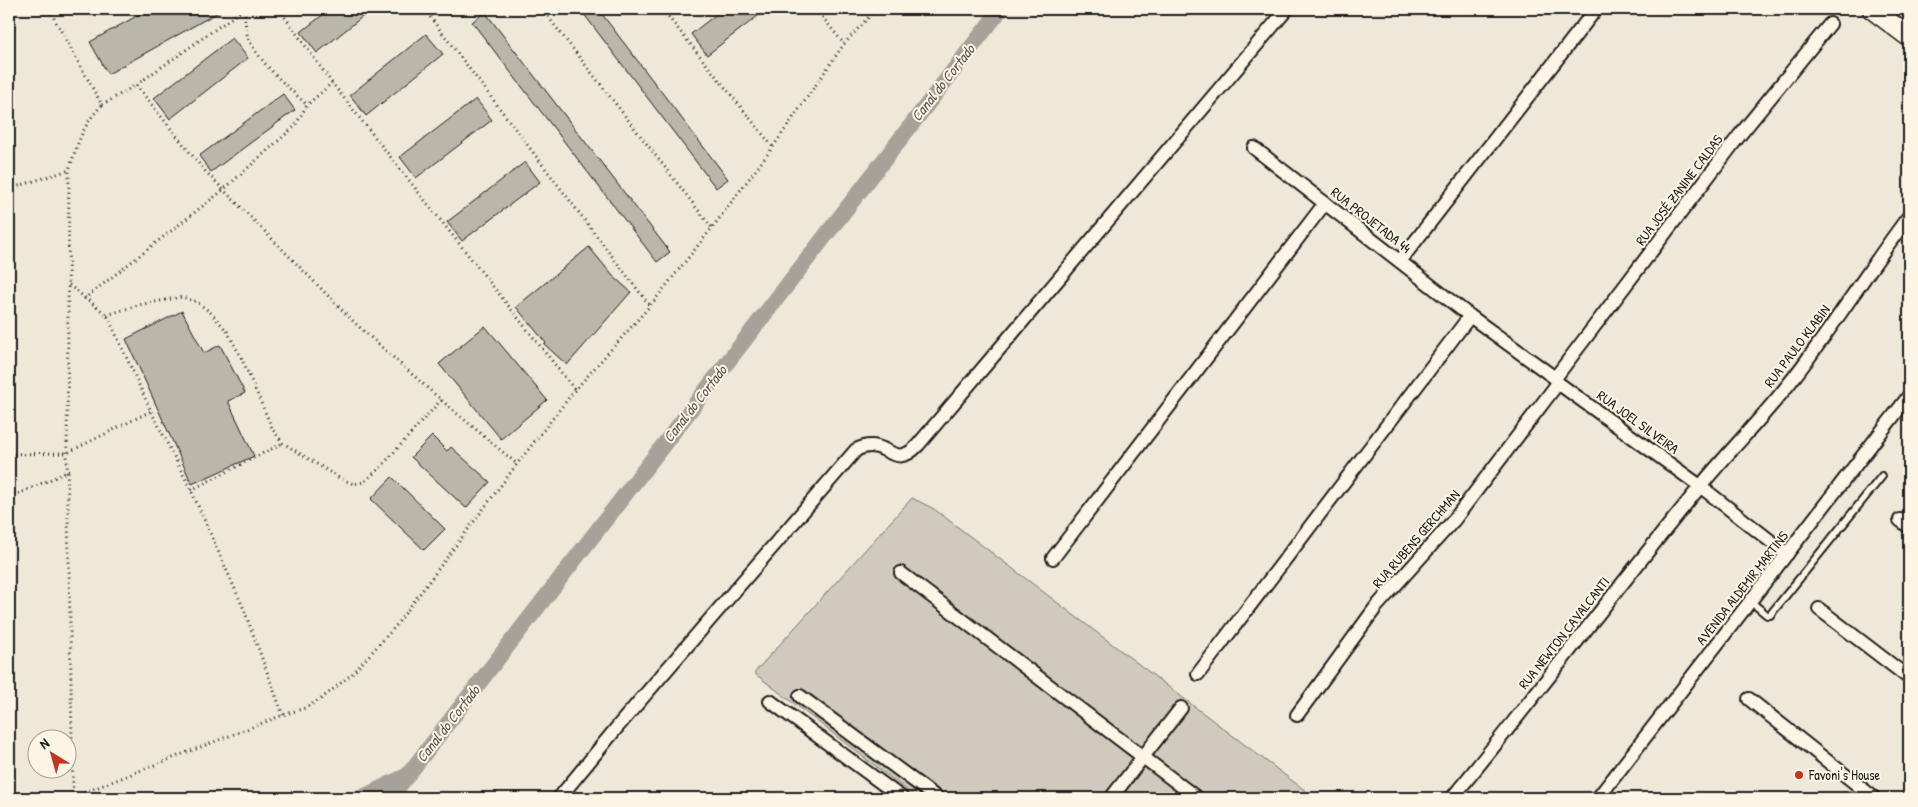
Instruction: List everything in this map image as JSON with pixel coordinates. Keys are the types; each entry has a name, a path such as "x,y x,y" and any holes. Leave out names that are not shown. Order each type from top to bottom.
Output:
{"street":[{"path":"559,798 632,710 856,450 866,445 878,446 902,456 912,452 1287,9"},
{"path":"1400,262 1596,9"},
{"path":"1872,9 1909,37"},
{"name":"RUA JOSÉ ZANINE CALDAS","path":"1557,380 1739,136 1830,24"},
{"name":"RUA PROJETADA 44","path":"1254,148 1470,316"},
{"path":"1053,558 1325,203"},
{"name":"RUA PAULO KLABIN","path":"1700,486 1788,386 1880,254 1909,216"},
{"path":"1198,674 1470,316"},
{"name":"RUA JOEL SILVEIRA","path":"1470,316 1700,486 1787,554"},
{"name":"RUA RUBENS GERCHMAN","path":"1297,715 1376,608 1454,520 1557,380"},
{"name":"AVENIDA ALDEMIR MARTINS","path":"1598,798 1909,396"},
{"name":"RUA NEWTON CAVALCANTI","path":"1452,798 1700,486"},
{"path":"901,573 1197,798"},
{"path":"1819,609 1909,678"},
{"path":"800,696 937,798"},
{"path":"1749,699 1874,798"},
{"path":"770,701 902,798"},
{"path":"1111,798 1181,708"}],"lane":[{"path":"1750,601 1770,615 1882,476"}],"path":[{"path":"49,9 102,105"},
{"path":"245,9 136,85 102,105 89,118 69,170 67,453 72,798 305,708 321,699 352,674 394,628 517,464 576,390 650,306 712,228 773,146 844,44 876,9"},
{"path":"245,9 245,21 249,39 258,55 308,105"},
{"path":"279,9 332,83 576,390"},
{"path":"424,9 650,306"},
{"path":"542,9 712,228"},
{"path":"662,9 773,146"},
{"path":"816,9 844,44"},
{"path":"84,299 222,191 295,126 308,105 332,83"},
{"path":"136,85 222,191 357,325 441,400 517,464"},
{"path":"9,189 69,170"},
{"path":"69,285 84,299 107,315 151,411 191,490 243,607 283,715"},
{"path":"107,315 138,305 182,297 197,302 210,312 227,331 241,357 273,430 284,443 341,479 354,484 364,482 379,469 441,400"},
{"path":"9,454 67,453 151,411"},
{"path":"191,490 284,443"},
{"path":"9,498 68,471"}],"shaded area":[{"path":"912,498 934,509 1315,798 917,798 754,673"}],"building":[{"path":"149,9 224,9 108,74 90,42"},
{"path":"330,9 372,9 317,53 301,32"},
{"path":"580,9 598,9 728,179 716,188"},
{"path":"723,9 767,9 707,55 691,34"},
{"path":"485,12 670,252 657,262 472,22"},
{"path":"426,34 443,54 366,116 350,95"},
{"path":"232,38 248,58 170,119 154,98"},
{"path":"283,94 295,110 211,172 199,156"},
{"path":"476,99 492,120 416,178 400,157"},
{"path":"525,162 540,182 462,241 447,222"},
{"path":"589,247 613,276 631,292 567,365 544,344 546,343 516,307"},
{"path":"182,311 204,353 220,345 245,393 228,401 254,456 192,484 126,339"},
{"path":"485,326 547,400 501,439 439,364"},
{"path":"432,436 447,451 451,447 490,482 466,508 411,457"},
{"path":"392,477 445,529 424,550 371,499"}],"waterway":[{"name":"Canal do Cortado","path":"390,798 1001,9"},
{"path":"361,798 406,776"}],"place":[{"name":"Favoni's House","path":"1799,775"}]}
